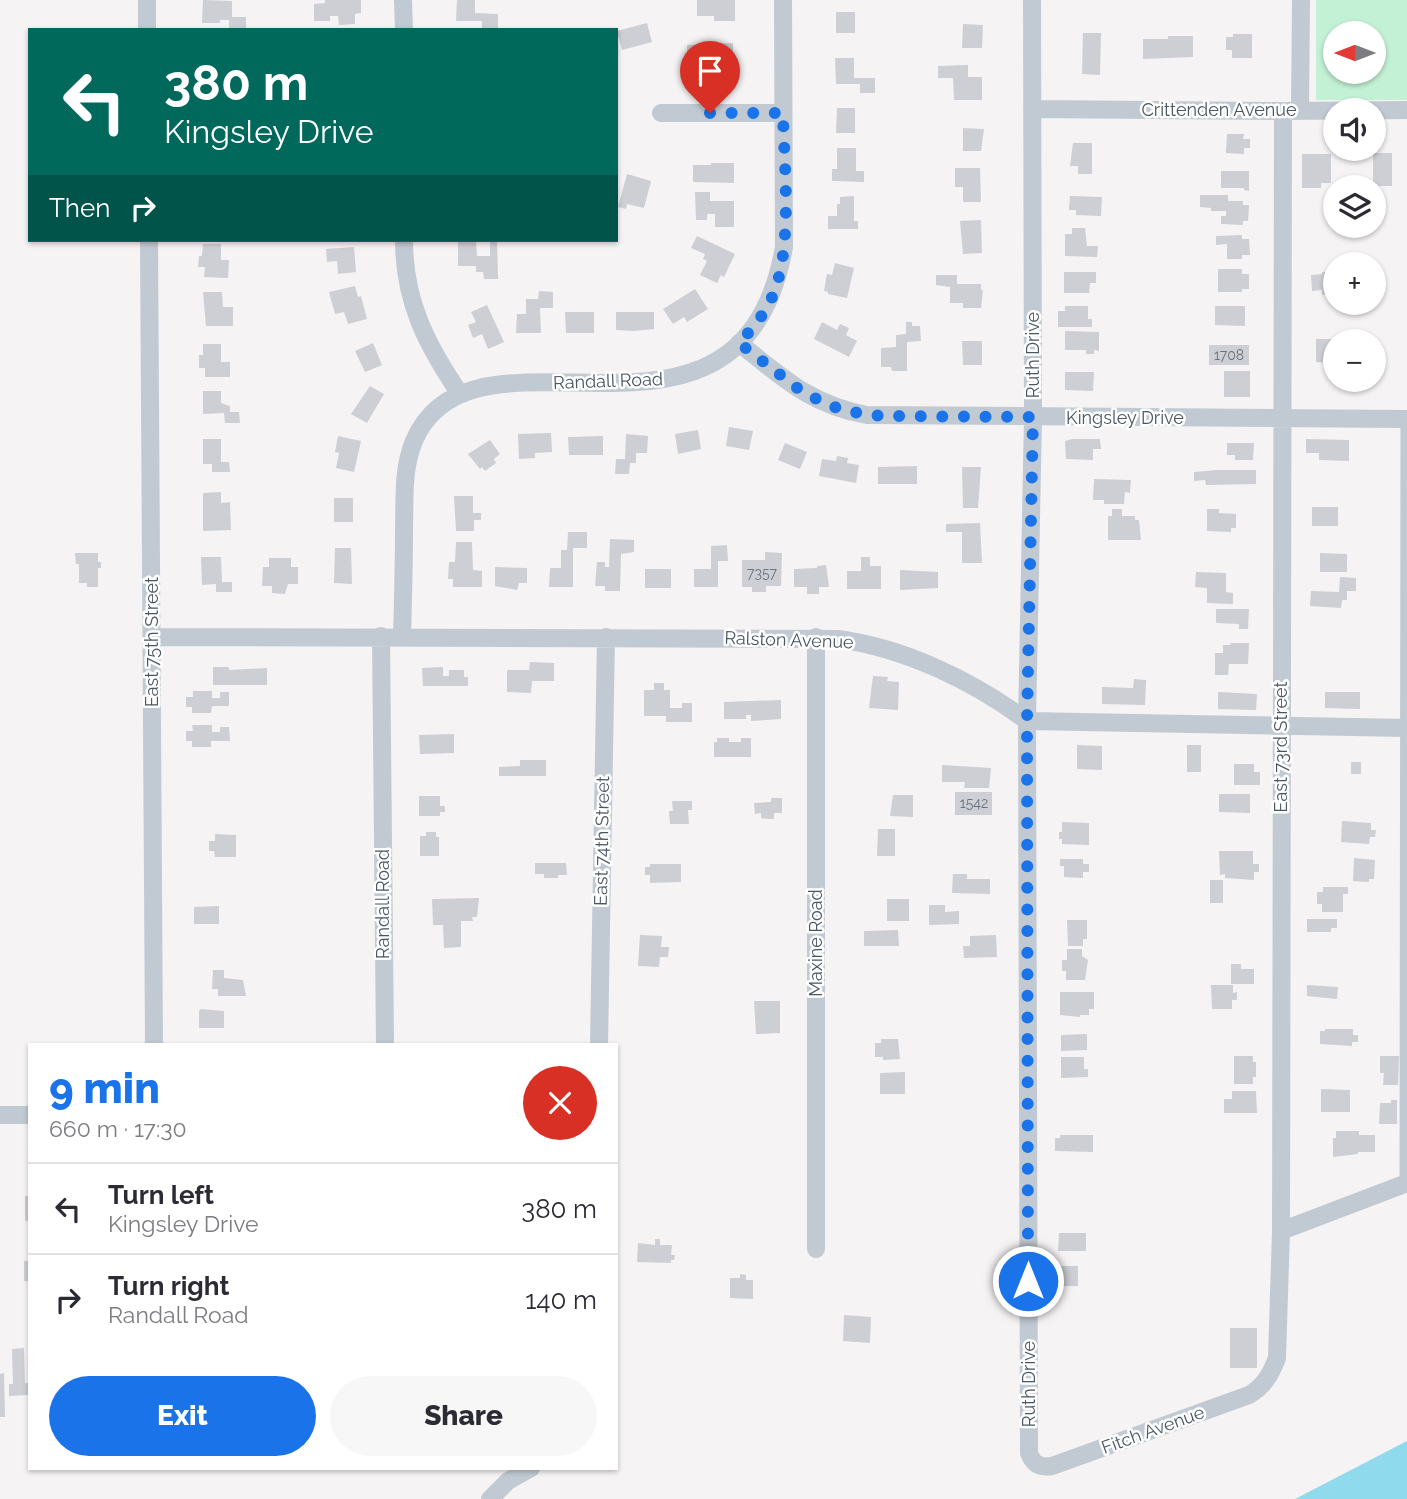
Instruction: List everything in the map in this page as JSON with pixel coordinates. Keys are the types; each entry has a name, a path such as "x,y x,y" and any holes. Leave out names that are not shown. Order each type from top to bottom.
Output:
{"street":[{"path":"147,0 147,28"},
{"path":"403,0 404,28"},
{"name":"Randall Road","path":"402,636 405,474 415,440 436,411 460,394 494,384 652,381 673,378 712,363 739,343 759,321 773,296 785,247 783,0"},
{"name":"Ruth Drive","path":"1032,0 1033,417 1027,721 1029,1452 1035,1464"},
{"name":"East 73rd Street","path":"1266,1380 1277,1358 1281,1231 1281,418 1292,110 1301,0"},
{"name":"Crittenden Avenue","path":"1032,109 1407,110"},
{"path":"661,113 783,113"},
{"name":"East 75th Street","path":"149,242 153,1042"},
{"path":"404,242 404,266 420,328 460,394"},
{"name":"Kingsley Drive","path":"739,343 800,390 826,404 846,411 882,416 1406,419"},
{"name":"Ralston Avenue","path":"152,636 816,637 875,646 918,660 1007,706 1027,721"},
{"name":"Randall Road","path":"381,636 384,1043"},
{"name":"East 74th Street","path":"599,1043 606,637"},
{"name":"Maxine Road","path":"816,637 816,1249"},
{"path":"1027,721 1406,728"},
{"path":"0,1115 28,1115"},
{"path":"1281,1231 1406,1183"},
{"name":"Fitch Avenue","path":"1035,1464 1052,1466 1249,1395 1266,1380"},
{"path":"489,1499 508,1481 527,1470"}],"lane":[{"path":"1406,419 1406,1183"}],"green space":[{"path":"1316,0 1407,0 1407,100 1316,100"}],"water":[{"path":"1407,1441 1407,1499 1295,1499"}],"building":[{"path":"203,0 232,1 232,17 246,17 246,28 229,28 229,20 202,23"},
{"path":"325,0 361,0 361,13 355,14 355,24 339,25 338,16 330,16 330,21 314,21 314,4 325,3"},
{"path":"457,0 475,0 475,13 498,14 498,28 482,28 482,21 456,21"},
{"path":"697,0 735,0 735,21 714,21 714,16 697,16"},
{"path":"836,12 855,12 855,33 836,33"},
{"path":"647,23 652,42 622,50 618,31"},
{"path":"963,24 983,25 982,48 962,48"},
{"path":"1083,33 1101,33 1100,75 1082,74"},
{"path":"1233,34 1252,34 1252,58 1232,58 1232,50 1226,50 1226,37 1233,37"},
{"path":"1168,36 1193,36 1193,57 1143,59 1143,39 1168,39"},
{"path":"733,43 733,62 687,63 687,45"},
{"path":"835,58 854,58 854,78 875,78 875,93 860,93 860,84 836,84"},
{"path":"968,65 968,77 982,77 982,100 954,100 953,78 938,78 938,66"},
{"path":"837,108 855,108 855,133 836,133"},
{"path":"963,128 984,129 981,151 963,151"},
{"path":"1227,134 1244,134 1243,139 1250,139 1250,148 1244,148 1244,154 1226,153"},
{"path":"1073,143 1092,143 1092,174 1078,174 1078,166 1070,166"},
{"path":"837,148 856,148 856,171 864,171 864,182 832,181 832,169 837,169"},
{"path":"1386,153 1392,153 1392,186 1386,186 1386,175 1373,175 1373,161 1386,161"},
{"path":"1302,154 1323,154 1323,161 1331,161 1331,175 1323,175 1321,188 1302,188"},
{"path":"734,163 734,183 693,182 693,165"},
{"path":"955,168 980,168 981,202 963,202 963,187 955,187"},
{"path":"1221,171 1249,171 1249,191 1244,188 1221,188"},
{"path":"627,174 651,181 644,208 627,204 626,209 618,207"},
{"path":"695,192 710,192 710,201 734,201 734,227 715,227 715,214 707,214 707,220 696,220"},
{"path":"1200,195 1228,195 1228,201 1243,201 1243,205 1249,205 1248,221 1243,221 1243,225 1221,224 1221,216 1226,216 1226,211 1211,211 1211,208 1200,207"},
{"path":"854,196 854,221 858,221 858,229 828,229 828,216 837,216 840,197"},
{"path":"1070,196 1102,197 1101,216 1076,215 1076,210 1069,210"},
{"path":"981,220 982,253 963,254 960,221"},
{"path":"1072,228 1085,228 1087,246 1098,246 1097,257 1065,256 1065,234 1072,234"},
{"path":"1242,235 1242,239 1249,239 1250,255 1242,255 1242,259 1227,259 1227,244 1216,245 1216,236"},
{"path":"697,236 735,254 724,277 721,275 717,283 700,275 707,261 703,259 705,254 691,248"},
{"path":"458,242 476,242 477,256 490,256 490,242 497,242 498,279 484,279 483,272 476,272 476,266 458,266"},
{"path":"203,244 221,244 221,260 229,260 228,278 204,277 205,267 198,267"},
{"path":"354,247 356,272 338,274 337,261 327,262 326,249"},
{"path":"835,263 854,268 847,298 824,291 827,274 832,275"},
{"path":"1218,269 1242,269 1242,274 1249,274 1249,289 1242,289 1242,292 1218,292"},
{"path":"1064,272 1096,272 1096,283 1090,283 1089,293 1064,293"},
{"path":"1323,272 1322,295 1322,290 1312,291 1311,275"},
{"path":"936,275 957,275 957,284 981,284 981,308 963,308 963,303 950,303 950,287 936,285"},
{"path":"355,286 358,297 361,296 367,319 348,324 344,312 335,314 329,292"},
{"path":"695,289 708,309 687,322 684,317 673,324 663,309"},
{"path":"539,291 553,292 553,308 540,308 541,333 516,333 517,314 526,314 526,299 538,299"},
{"path":"203,292 222,292 223,307 233,307 233,326 206,326"},
{"path":"487,305 504,342 488,349 482,334 473,338 468,325 476,322 471,312"},
{"path":"1065,306 1088,306 1088,319 1092,319 1092,327 1058,327 1058,311 1065,311"},
{"path":"1215,306 1245,306 1245,326 1215,325"},
{"path":"565,312 594,312 594,333 566,333"},
{"path":"616,312 654,312 654,329 616,330"},
{"path":"822,322 837,330 840,324 849,328 846,335 857,341 849,357 814,339"},
{"path":"906,322 912,322 912,326 920,326 921,341 907,342 907,371 892,371 891,367 881,367 881,348 896,347 896,335 906,334"},
{"path":"1065,331 1099,332 1099,351 1086,354 1086,350 1065,350"},
{"path":"1316,339 1323,339 1323,362 1316,362"},
{"path":"962,341 982,341 982,365 963,365"},
{"path":"373,343 382,365 365,372 355,351"},
{"path":"203,344 221,344 221,362 230,362 230,377 205,377 205,368 199,368 199,355 203,355"},
{"path":"1209,345 1249,345 1249,365 1209,365"},
{"path":"1224,371 1250,371 1250,397 1224,397"},
{"path":"1065,372 1094,372 1093,391 1065,390"},
{"path":"370,386 384,394 367,423 351,414"},
{"path":"203,391 221,391 221,403 230,406 230,412 239,412 240,423 225,423 224,413 203,414"},
{"path":"729,427 753,431 749,450 726,446"},
{"path":"698,430 701,449 678,454 675,434"},
{"path":"551,433 552,452 535,453 535,458 519,459 518,434"},
{"path":"626,434 648,436 647,453 636,453 636,463 630,463 629,474 615,474 616,459 625,459"},
{"path":"338,436 361,441 354,472 336,468"},
{"path":"603,436 603,455 569,455 568,437"},
{"path":"203,439 221,439 221,462 229,462 230,472 212,472 212,464 203,464"},
{"path":"1100,439 1101,449 1093,449 1093,460 1066,459 1065,441"},
{"path":"1306,439 1349,440 1349,461 1319,460 1319,453 1306,453"},
{"path":"490,440 500,454 494,459 496,463 485,471 482,467 480,469 468,454"},
{"path":"785,443 807,452 800,469 778,460"},
{"path":"1227,443 1254,443 1253,460 1235,460 1235,455 1227,455"},
{"path":"837,456 848,458 847,463 859,465 856,483 819,476 822,459 836,461"},
{"path":"917,466 917,484 878,484 878,467"},
{"path":"962,467 981,467 978,508 963,508"},
{"path":"1256,470 1256,484 1206,485 1205,480 1194,481 1194,472"},
{"path":"1094,479 1131,480 1130,493 1125,492 1124,504 1104,504 1104,500 1093,500"},
{"path":"221,492 221,503 230,502 231,530 203,531 203,493"},
{"path":"454,496 473,496 473,513 481,513 481,520 474,520 474,531 456,531"},
{"path":"334,498 353,498 353,522 334,522"},
{"path":"1312,507 1338,507 1338,526 1312,526"},
{"path":"1112,509 1122,509 1122,516 1135,516 1135,520 1139,520 1141,540 1108,540 1108,516 1112,516"},
{"path":"1207,509 1236,514 1236,528 1231,528 1231,532 1207,531"},
{"path":"980,523 982,563 962,563 962,532 946,532 946,524"},
{"path":"568,532 587,532 587,548 573,548 573,587 549,587 550,568 561,568 561,550 567,550"},
{"path":"610,539 634,540 634,552 621,554 620,591 605,591 605,586 595,586 597,562 605,562 605,567 609,567"},
{"path":"456,542 472,542 473,570 482,571 482,587 453,587 453,579 448,579 449,562 455,562"},
{"path":"727,545 728,561 718,561 718,587 694,587 694,569 711,569 711,546"},
{"path":"335,548 351,548 352,584 334,583"},
{"path":"765,552 782,553 781,586 766,586 766,592 752,592 752,587 742,587 742,560 765,560"},
{"path":"75,553 98,553 101,568 98,568 98,587 87,587 87,583 79,583 79,564 76,564"},
{"path":"1320,553 1347,554 1347,572 1320,572"},
{"path":"201,557 221,557 222,582 232,582 232,592 216,592 216,584 202,585"},
{"path":"861,557 870,557 870,566 881,566 881,589 847,589 847,571 861,571"},
{"path":"269,558 291,558 291,567 298,567 298,584 288,584 285,594 272,593 272,586 262,586 263,567 269,567"},
{"path":"826,565 829,587 819,587 819,594 807,594 807,587 794,587 794,569"},
{"path":"495,567 527,568 527,583 519,583 517,590 495,586"},
{"path":"645,569 671,569 671,588 645,588"},
{"path":"900,570 938,572 938,588 900,590"},
{"path":"1196,572 1226,573 1226,592 1233,593 1233,604 1207,603 1207,588 1195,587"},
{"path":"1340,577 1356,578 1356,591 1347,591 1347,600 1342,600 1341,608 1310,606 1311,591 1339,592"},
{"path":"1216,609 1249,609 1248,629 1239,629 1239,624 1216,623"},
{"path":"1249,643 1248,664 1229,664 1228,675 1215,675 1215,653 1223,653 1223,645"},
{"path":"530,662 554,663 554,681 532,681 531,693 507,692 507,670 529,670"},
{"path":"213,667 229,667 229,670 267,668 267,685 213,685"},
{"path":"443,667 443,676 449,676 449,670 464,670 464,677 468,677 468,686 423,686 422,668"},
{"path":"873,676 888,677 887,681 899,682 898,710 869,708"},
{"path":"1134,679 1146,680 1145,705 1102,704 1102,687 1133,688"},
{"path":"654,683 664,683 664,690 670,690 670,708 682,708 682,703 692,703 692,722 666,722 666,716 644,716 644,690 654,690"},
{"path":"193,691 212,691 212,698 220,698 220,692 229,692 229,706 212,706 211,713 192,713 192,707 186,707 186,697 193,697"},
{"path":"1218,692 1257,694 1256,710 1218,709"},
{"path":"1325,692 1360,692 1360,709 1325,708"},
{"path":"781,700 781,719 751,721 751,715 746,715 746,719 724,719 724,702"},
{"path":"192,725 212,725 212,732 220,732 220,727 229,727 230,741 211,741 211,747 192,747 192,741 186,741 186,731 193,731"},
{"path":"454,734 454,753 420,754 419,735"},
{"path":"717,738 741,742 741,738 751,738 751,757 714,757 714,742 717,742"},
{"path":"1077,745 1102,746 1102,770 1077,769"},
{"path":"1187,745 1201,745 1201,772 1187,772"},
{"path":"520,760 546,760 546,776 499,776 499,767 520,766"},
{"path":"1351,762 1361,762 1361,774 1351,774"},
{"path":"1234,764 1254,764 1254,772 1260,772 1260,785 1234,785"},
{"path":"942,765 991,768 989,788 964,788 965,782 942,782"},
{"path":"955,792 992,792 992,815 955,815"},
{"path":"1219,794 1250,794 1250,813 1219,812"},
{"path":"893,795 913,795 913,817 890,816"},
{"path":"419,796 440,796 440,806 445,806 445,812 440,812 440,816 419,816"},
{"path":"771,798 782,798 782,813 774,813 774,819 761,818 761,813 755,814 754,803 771,802"},
{"path":"672,801 692,801 692,810 688,810 689,824 670,824 669,811 673,811"},
{"path":"1342,821 1371,823 1371,830 1376,830 1375,837 1370,837 1369,844 1341,842"},
{"path":"1062,822 1089,823 1089,845 1062,844 1059,832 1062,832"},
{"path":"878,829 895,829 895,856 877,856"},
{"path":"426,832 436,832 436,837 439,837 439,856 420,856 420,836 426,836"},
{"path":"215,834 236,835 236,857 215,857 214,851 209,851 209,841 215,841"},
{"path":"1219,851 1253,851 1253,864 1259,864 1259,872 1254,872 1254,880 1225,878 1225,874 1220,875"},
{"path":"1354,858 1375,860 1374,879 1369,879 1369,882 1353,881"},
{"path":"1060,859 1083,859 1083,864 1089,864 1089,872 1083,872 1083,878 1064,877 1064,866 1060,866"},
{"path":"535,863 566,863 567,875 544,878 544,874 535,874"},
{"path":"650,864 681,864 681,882 650,883 650,875 645,875 645,867 650,867"},
{"path":"953,874 967,874 967,879 990,879 990,894 952,893"},
{"path":"1210,880 1223,880 1223,903 1210,903"},
{"path":"1323,887 1348,887 1348,894 1343,894 1343,912 1322,912 1322,904 1317,904 1317,892 1323,892"},
{"path":"479,898 477,917 472,917 473,921 461,921 461,947 444,948 443,925 433,925 432,899"},
{"path":"887,899 909,899 909,921 887,921"},
{"path":"929,905 945,905 945,912 959,911 959,924 929,925"},
{"path":"219,906 219,924 194,924 194,907"},
{"path":"1307,919 1337,919 1337,928 1331,928 1331,932 1307,932"},
{"path":"1067,920 1087,920 1087,939 1083,939 1083,946 1068,946"},
{"path":"898,930 899,946 864,946 864,931"},
{"path":"640,935 662,936 661,947 669,947 668,957 660,957 659,967 638,966"},
{"path":"996,935 997,957 964,958 963,946 970,946 970,936"},
{"path":"1067,949 1082,949 1082,956 1088,960 1085,980 1066,980 1066,971 1062,971 1062,960 1067,960"},
{"path":"1231,964 1241,964 1241,969 1254,969 1254,984 1231,984"},
{"path":"213,970 224,970 224,978 243,980 246,996 218,996 218,989 212,989"},
{"path":"1211,985 1233,985 1237,1000 1232,1000 1232,1009 1212,1009"},
{"path":"1307,985 1338,987 1337,999 1307,996"},
{"path":"1060,992 1094,992 1094,1009 1089,1009 1089,1015 1080,1017 1060,1015"},
{"path":"754,1001 780,1001 780,1033 756,1034"},
{"path":"201,1009 224,1011 224,1028 199,1028"},
{"path":"1353,1029 1353,1035 1358,1035 1358,1042 1352,1042 1352,1046 1320,1044 1320,1031"},
{"path":"1087,1034 1087,1050 1061,1051 1061,1035"},
{"path":"881,1039 898,1039 900,1059 883,1060 883,1057 875,1057 875,1043 881,1043"},
{"path":"1234,1056 1253,1056 1253,1062 1256,1062 1256,1077 1253,1077 1253,1084 1234,1084"},
{"path":"1380,1056 1399,1056 1398,1085 1383,1085 1384,1073 1380,1073"},
{"path":"1061,1057 1084,1057 1084,1069 1088,1069 1088,1077 1061,1078"},
{"path":"905,1072 905,1094 880,1094 880,1073"},
{"path":"1321,1089 1350,1090 1350,1112 1321,1112"},
{"path":"1232,1091 1256,1091 1257,1113 1224,1113 1224,1099 1232,1099"},
{"path":"1391,1100 1397,1100 1397,1124 1379,1124 1380,1103 1391,1103"},
{"path":"1336,1131 1359,1131 1359,1135 1375,1135 1375,1152 1333,1157 1333,1138 1336,1138"},
{"path":"1060,1135 1093,1135 1093,1152 1055,1151 1055,1138 1060,1138"},
{"path":"25,1196 28,1196 28,1221 25,1221"},
{"path":"1059,1233 1086,1233 1086,1251 1058,1251"},
{"path":"655,1239 660,1239 660,1245 672,1245 671,1255 675,1255 674,1260 671,1260 671,1263 637,1262 638,1243 655,1245"},
{"path":"24,1261 28,1261 28,1281 24,1281"},
{"path":"1057,1266 1078,1266 1078,1286 1057,1286"},
{"path":"740,1274 746,1275 746,1280 753,1280 753,1299 730,1298 730,1278 740,1278"},
{"path":"844,1315 871,1317 870,1343 843,1341"},
{"path":"1230,1328 1257,1328 1257,1368 1230,1368"},
{"path":"24,1348 28,1395 9,1396 9,1384 13,1384 12,1349"},
{"path":"4,1373 5,1417 0,1417 0,1374"}],"route":[{"path":"710,113 783,113 785,247 773,296 759,321 739,343 812,398 846,411 882,416 1033,417 1027,721 1028,1281"}]}
